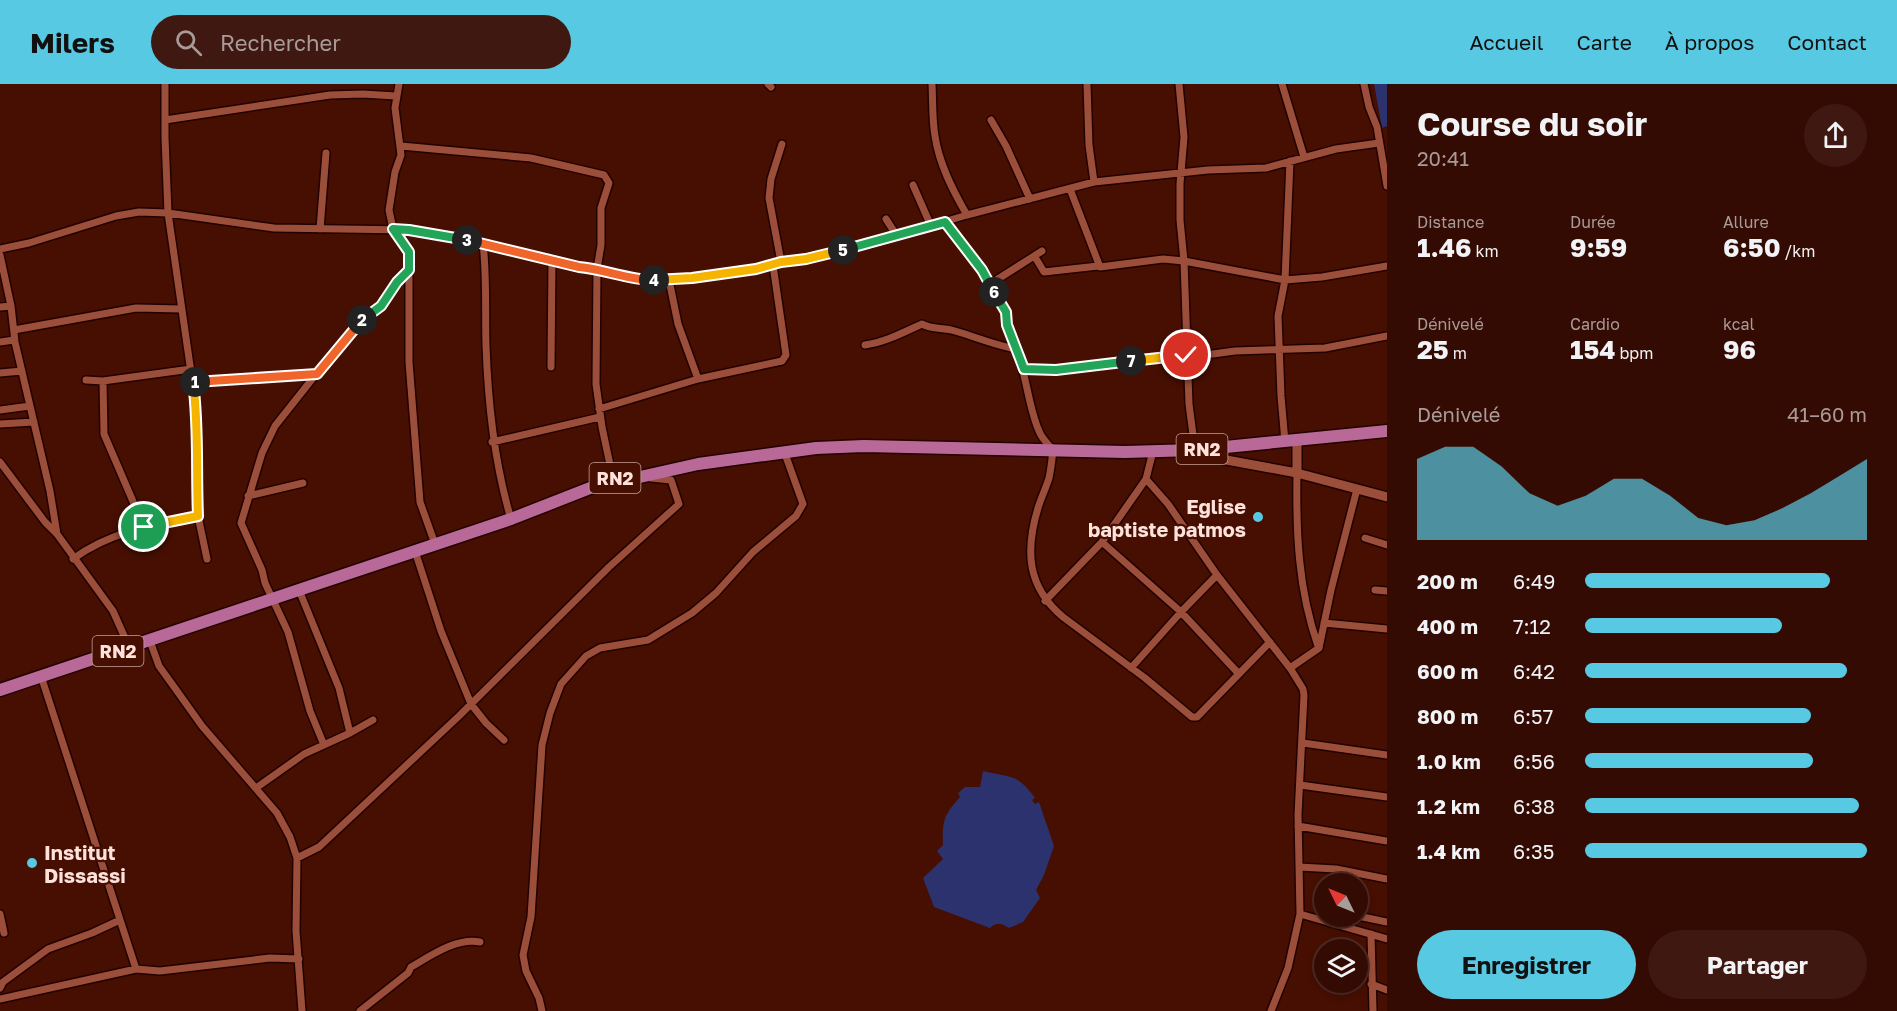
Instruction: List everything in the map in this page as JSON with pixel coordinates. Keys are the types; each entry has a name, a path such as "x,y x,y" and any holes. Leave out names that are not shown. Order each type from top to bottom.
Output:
{"highway":[{"name":"RN2","path":"0,690 511,519 613,478 639,477 698,464 784,451 864,446 1125,452 1195,450 1387,431"}],"street":[{"path":"165,84 168,213 196,407 198,516 207,559"},
{"path":"399,84 395,108 401,146 400,159 395,172 388,210 393,229 409,252 409,362 420,502 435,544"},
{"path":"932,84 935,136 944,168 967,215"},
{"path":"1087,84 1089,145 1094,182"},
{"path":"1179,84 1184,137 1180,220 1184,261 1189,404 1195,450 1210,457 1297,473 1387,497"},
{"path":"1282,84 1304,157"},
{"path":"1364,84 1369,107 1377,127 1387,186"},
{"path":"165,120 330,95 396,96"},
{"path":"991,120 1006,146 1030,199"},
{"path":"0,249 29,243 116,216 139,212 168,213 251,225 320,229 409,230 483,243 643,280 669,280 806,259 1094,182 1208,170 1266,168 1336,149 1379,143"},
{"path":"781,262 769,198 771,178 782,144"},
{"path":"401,146 531,158 604,175 609,183 601,208 601,245 597,269 596,384 613,478"},
{"path":"320,229 326,153"},
{"path":"1290,161 1285,280 1278,316 1280,350 1297,473 1297,548 1300,575 1319,648"},
{"path":"913,185 931,226"},
{"path":"1070,189 1098,266"},
{"path":"886,219 897,236"},
{"path":"945,222 982,270 1006,312 1007,325 1024,369 1038,428 1042,438 1053,450 1049,477 1037,512 1030,555 1037,585 1045,601 1195,718 1270,642"},
{"path":"483,243 492,442 511,519"},
{"path":"990,284 1042,251"},
{"path":"0,255 11,306 14,340 50,491 57,534"},
{"path":"1035,257 1044,272 1163,259 1285,280 1322,277 1387,266"},
{"path":"551,367 552,259"},
{"path":"492,442 600,413 698,379 782,361 786,355 773,265"},
{"path":"324,745 309,711 288,632 272,599 242,523 262,453 275,426 289,406 364,317 381,306 397,282 409,270"},
{"path":"669,280 678,324 698,379"},
{"path":"0,307 11,306"},
{"path":"14,330 136,308 181,309"},
{"path":"866,345 885,341 922,324 928,328 954,330 994,345 1016,350"},
{"path":"1024,369 1056,370 1235,351 1325,348 1387,336"},
{"path":"0,342 14,340"},
{"path":"86,380 103,381 190,369"},
{"path":"0,373 21,371"},
{"path":"193,382 317,374"},
{"path":"103,381 104,434 144,527"},
{"path":"0,410 30,406"},
{"path":"0,424 34,422"},
{"path":"542,1011 539,998 526,971 523,954 532,907 542,745 561,684 586,656 600,648 648,640 692,613 716,593 753,552 796,516 803,504 784,451"},
{"path":"1045,601 1102,542 1146,479 1153,451"},
{"path":"0,462 45,522 57,534 113,611 129,647"},
{"path":"297,858 319,847 471,704 609,567 679,504 671,480 639,477"},
{"path":"1146,479 1168,504 1217,575 1290,668 1303,689 1305,700 1299,825 1300,914 1288,968 1271,1011"},
{"path":"248,496 303,483"},
{"path":"1290,668 1319,648 1356,489"},
{"path":"73,559 91,546 144,527 198,516"},
{"path":"1365,538 1387,545"},
{"path":"1102,542 1181,612 1239,674"},
{"path":"415,551 441,631 471,704 504,740"},
{"path":"1131,668 1217,575"},
{"path":"299,590 339,688 351,733"},
{"path":"1376,590 1387,591"},
{"path":"1324,623 1387,629"},
{"path":"150,641 159,666 202,726 284,823 297,858 296,931 302,1011"},
{"path":"41,676 136,969"},
{"path":"256,788 304,754 351,733 373,720"},
{"path":"1303,743 1387,755"},
{"path":"1300,785 1387,797"},
{"path":"1299,825 1387,841"},
{"path":"1299,867 1336,869 1387,879"},
{"path":"0,914 4,933"},
{"path":"1300,914 1387,939"},
{"path":"1368,917 1387,922"},
{"path":"0,988 3,982 40,953 120,920"},
{"path":"1371,934 1373,1011"},
{"path":"360,1011 399,981 411,967 452,946 473,940 480,942"},
{"path":"0,999 136,969 160,971 270,958 299,959"},
{"path":"1371,984 1387,990"}],"shaded area":[{"path":"1374,84 1387,84 1387,126 1382,128"},
{"path":"983,771 1018,780 1029,790 1035,798 1032,800 1035,804 1039,802 1054,846 1036,890 1040,898 1023,922 1009,928 999,924 990,928 934,907 923,878 943,859 937,851 943,845 945,819 960,797 958,793 965,787 980,787"}],"place":[{"name":"Eglise baptiste patmos","path":"1258,517"},
{"name":"Institut Dissassi","path":"32,863"}],"route":[{"path":"144,527 198,516 196,407 193,382 317,374 364,317 381,306 397,282 409,270 409,252 393,229 496,246 643,280 669,280 756,269 781,262 806,259 870,244 945,222 982,270 1006,312 1007,325 1024,369 1056,370 1186,355"}]}
